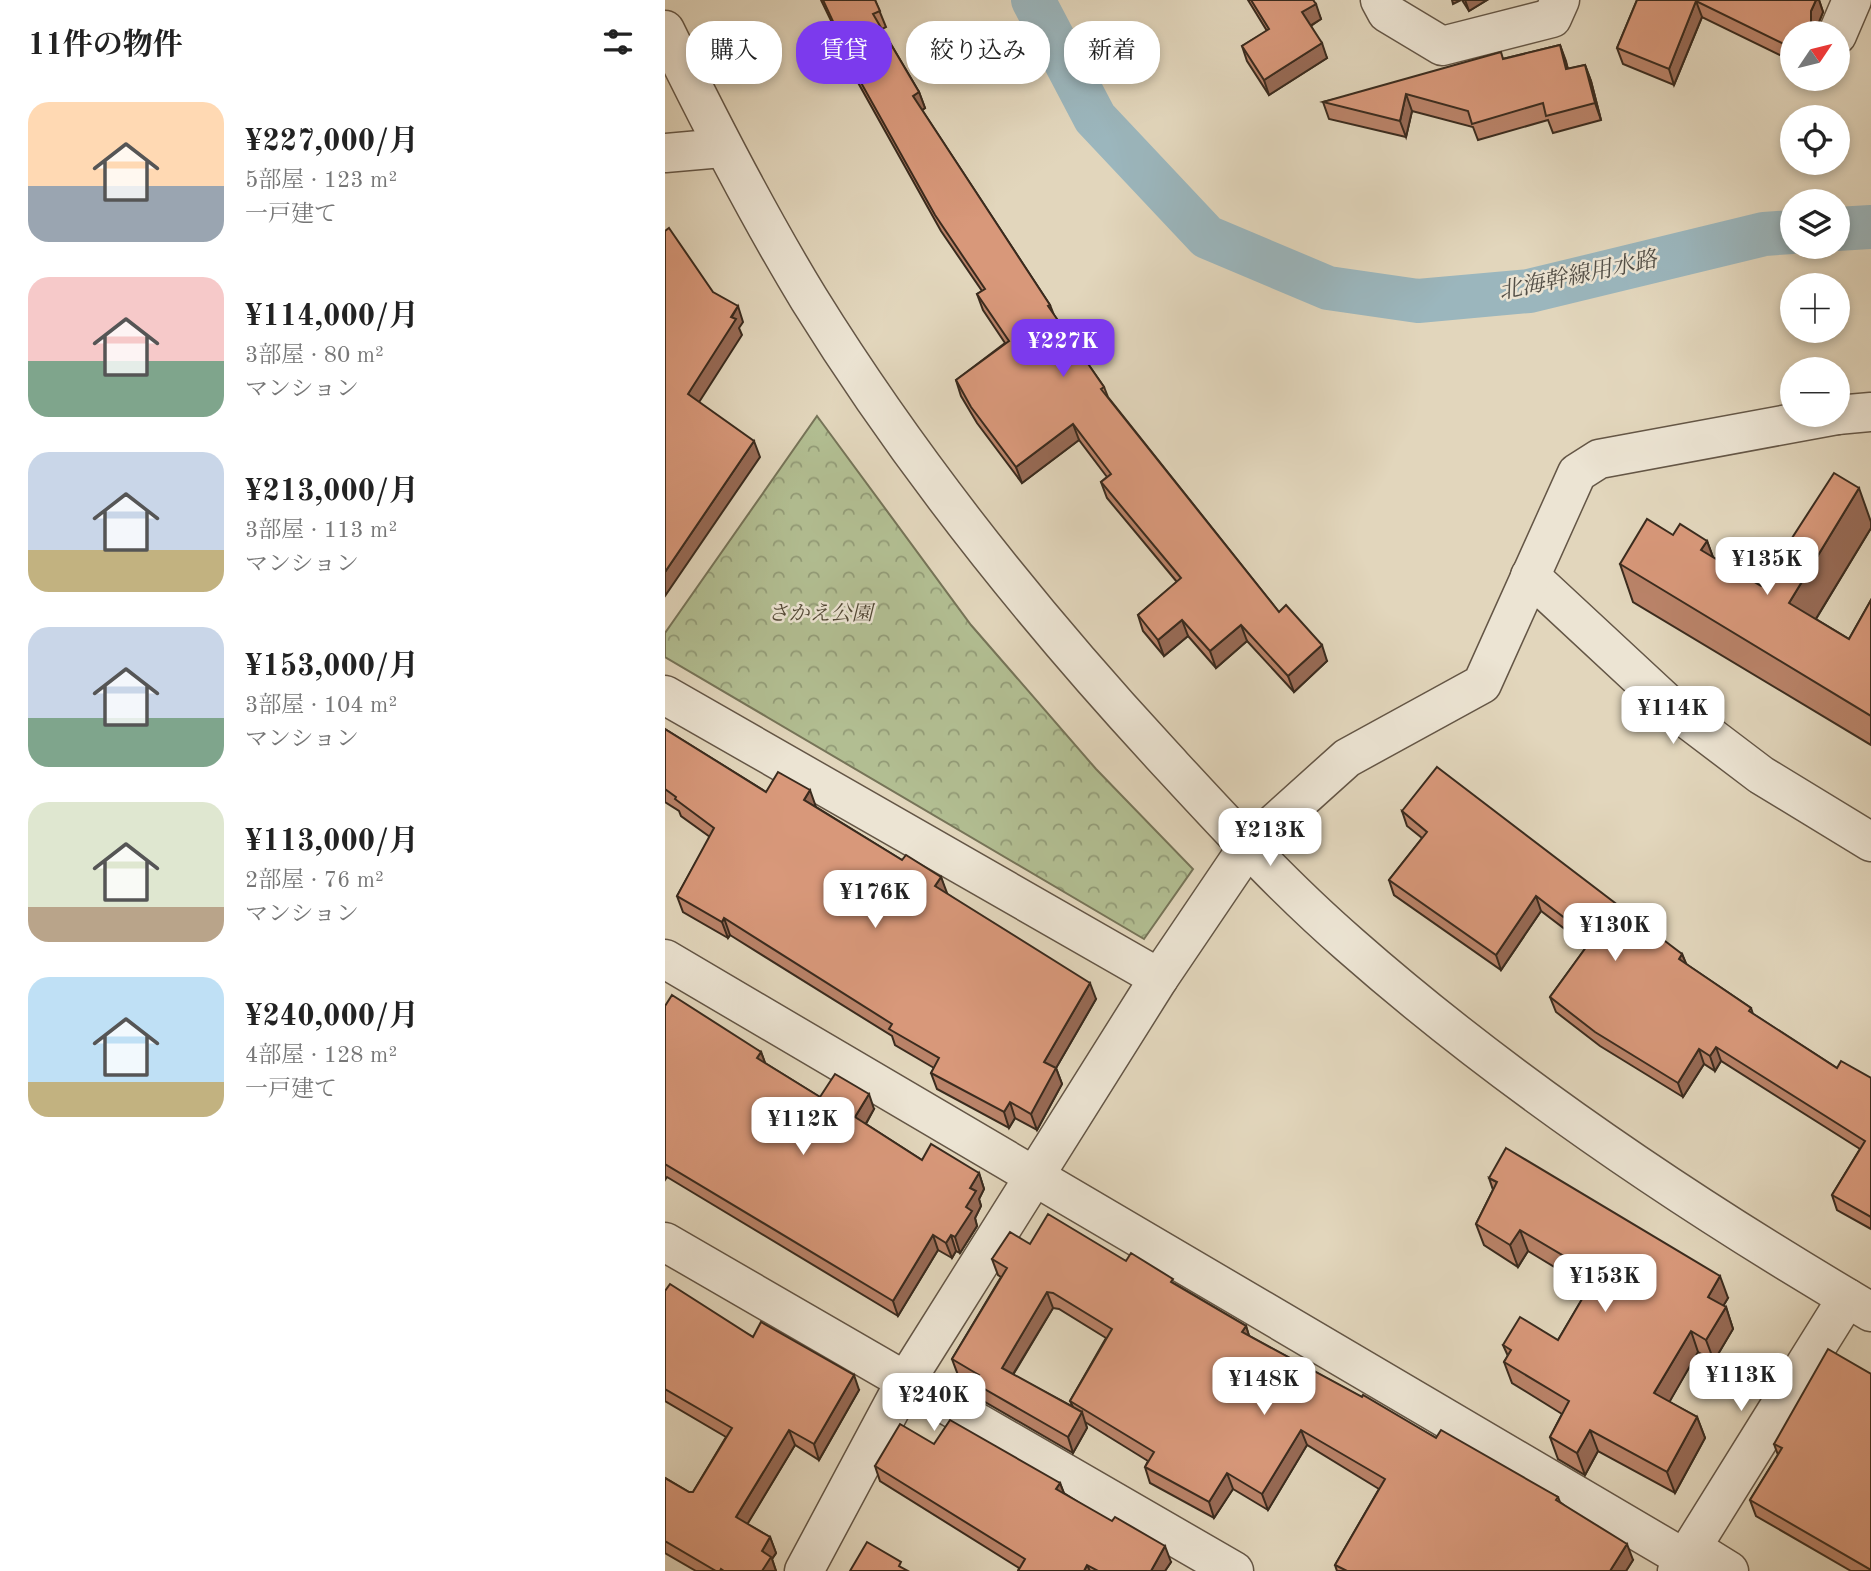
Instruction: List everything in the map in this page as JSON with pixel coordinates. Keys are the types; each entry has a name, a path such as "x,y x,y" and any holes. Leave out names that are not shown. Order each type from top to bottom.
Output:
{"street":[{"path":"1380,0 1387,13 1442,46 1552,18 1560,0"},
{"path":"1843,21 1852,0"},
{"path":"665,30 722,148 811,301 897,429 987,553 1089,676 1248,848 1350,945 1516,1080 1730,1226 1859,1305 1685,1559"},
{"path":"665,153 722,148"},
{"path":"1850,414 1871,412"},
{"path":"804,1571 905,1382 1159,978 1248,848 1347,758 1482,684 1577,473 1599,459 1780,426"},
{"path":"1530,576 1670,706 1761,775 1871,842"},
{"path":"665,695 1159,978"},
{"path":"665,959 1685,1559 1729,1571"},
{"path":"665,1242 1234,1571"}],"green space":[{"name":"さかえ公園","path":"817,416 971,625 1096,769 1193,869 1144,939 665,657 665,633"}],"building":[{"path":"823,0 875,0 880,11 873,14 877,21 833,21"},
{"path":"1251,0 1313,0 1316,4 1302,12 1322,43 1264,80 1242,46 1269,29"},
{"path":"1637,0 1816,0 1811,11 1811,21 1780,21 1780,42 1696,1 1669,69 1617,48"},
{"path":"1560,45 1566,69 1585,65 1595,103 1546,116 1543,103 1472,124 1468,111 1406,94 1400,121 1323,102 1501,52 1503,59"},
{"path":"892,46 906,70 906,84 914,84 919,92 913,96 1050,305 1048,306 1104,387 1101,389 1279,612 1286,605 1322,645 1288,676 1241,625 1210,651 1182,620 1158,640 1138,615 1181,578 1101,482 1111,474 1073,424 1016,467 971,407 956,380 1009,341 977,294 985,289 935,215 862,84 892,84"},
{"path":"669,228 713,292 738,306 731,317 736,319 688,394 754,441 665,572 665,231"},
{"path":"1834,473 1859,488 1789,603 1849,639 1871,600 1871,716 1620,564 1647,519 1673,535 1680,524 1707,541 1701,550 1761,586"},
{"path":"665,729 766,792 778,772 810,790 804,800 902,860 906,855 941,877 935,886 1090,983 1044,1062 1056,1068 1031,1114 1010,1102 1004,1112 931,1073 939,1058 889,1029 892,1024 724,918 722,922 677,896 714,828 665,789"},
{"path":"1437,767 1682,954 1679,959 1751,1008 1749,1011 1837,1068 1841,1061 1871,1078 1871,1217 1832,1195 1865,1141 1716,1047 1710,1056 1699,1049 1678,1083 1595,1032 1550,997 1592,939 1536,896 1496,955 1389,880 1427,832 1402,811"},
{"path":"672,995 761,1052 757,1058 820,1097 835,1074 869,1094 855,1117 922,1160 931,1144 979,1173 970,1188 976,1191 966,1207 972,1211 955,1237 951,1235 946,1243 933,1235 893,1301 665,1164 665,1006"},
{"path":"1506,1148 1720,1276 1708,1297 1726,1307 1706,1340 1691,1331 1654,1393 1697,1417 1667,1472 1590,1430 1577,1453 1550,1437 1569,1401 1504,1362 1511,1350 1503,1345 1520,1317 1558,1340 1596,1275 1520,1230 1510,1245 1476,1224 1497,1182 1489,1178"},
{"path":"1048,1214 1126,1261 1131,1253 1173,1279 1171,1282 1246,1326 1242,1332 1362,1397 1363,1395 1436,1438 1441,1430 1558,1497 1556,1500 1627,1544 1610,1571 1347,1571 1335,1565 1385,1479 1301,1430 1262,1494 1227,1473 1209,1502 1145,1467 1154,1452 1070,1401 1112,1329 1047,1292 1002,1368 1082,1412 1068,1437 974,1383 979,1375 952,1359 1007,1268 992,1259 1010,1232 1030,1244"},
{"path":"670,1284 753,1337 761,1322 854,1375 814,1444 789,1430 736,1517 770,1537 762,1551 771,1557 762,1571 716,1571 665,1541 665,1478 693,1492 732,1428 665,1389 665,1291"},
{"path":"1828,1349 1871,1374 1871,1570 1750,1500 1782,1448 1774,1444"},
{"path":"950,1420 1060,1483 1056,1489 1112,1521 1115,1517 1165,1546 1151,1571 1098,1571 1087,1565 1084,1571 1018,1571 1025,1559 875,1466 900,1424 934,1444"},
{"path":"867,1542 901,1562 899,1566 908,1571 850,1571"}],"waterway":[{"name":"北海幹線用水路","path":"1033,0 1095,118 1207,237 1328,288 1418,301 1529,291 1764,234 1780,233"},
{"name":"北海幹線用水路","path":"1850,228 1871,227"}]}
